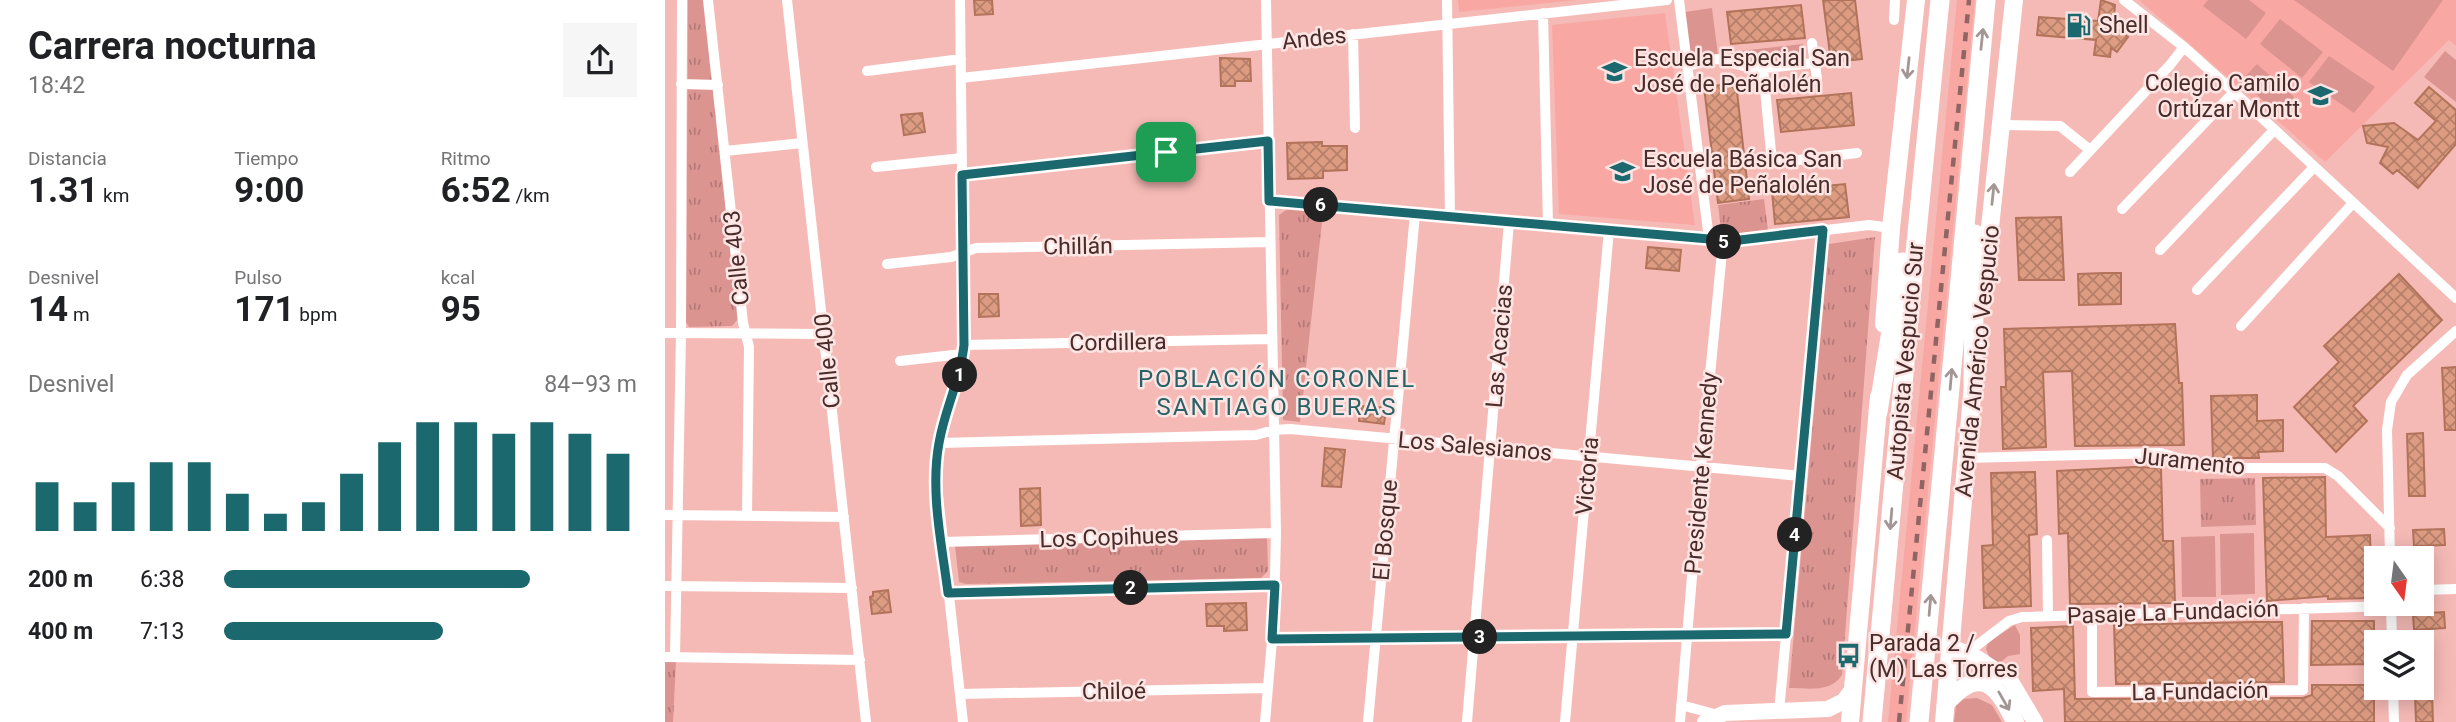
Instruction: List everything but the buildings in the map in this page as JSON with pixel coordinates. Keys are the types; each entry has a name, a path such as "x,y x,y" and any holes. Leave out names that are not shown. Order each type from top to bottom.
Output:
{"highway":[{"name":"Autopista Vespucio Sur","path":"1872,722 1940,0"},
{"name":"Autopista Vespucio Sur","path":"1919,722 1986,0"},
{"path":"1973,384 1978,78"},
{"path":"1878,412 1929,109"}],"main road":[{"path":"1850,722 1878,412 1891,228 1916,0"},
{"name":"Avenida Américo Vespucio","path":"1944,722 1946,702 1959,650 1967,458 1973,384 2014,0"},
{"path":"1946,702 1965,686 1973,683 1986,684 2001,693 2015,722"}],"street":[{"path":"682,0 678,515 671,586 670,657 860,660"},
{"name":"Calle 403","path":"708,0 743,323 750,347 747,516"},
{"name":"Calle 400","path":"787,0 866,722"},
{"path":"960,0 963,350 958,382 939,443 936,478 963,722"},
{"path":"1265,722 1272,639 1276,533 1266,0"},
{"path":"1447,0 1450,217"},
{"name":"Andes","path":"961,78 1667,0"},
{"path":"1679,0 1709,239"},
{"path":"1894,20 1895,0"},
{"path":"2124,0 2234,92 2456,298"},
{"path":"1543,13 1548,225"},
{"path":"1353,34 1355,128"},
{"path":"1812,43 1817,79"},
{"path":"2070,172 2170,65 2183,47"},
{"path":"867,71 961,59"},
{"path":"1688,66 1717,59 1755,69 1814,63"},
{"path":"1763,68 1771,152 1775,159 1782,162 1857,153"},
{"path":"681,84 717,85"},
{"path":"2122,209 2234,92"},
{"path":"2001,125 2060,126 2090,150"},
{"path":"2160,250 2274,130"},
{"path":"962,175 1268,141"},
{"path":"725,151 803,142"},
{"path":"876,167 962,158"},
{"path":"2197,290 2314,167"},
{"path":"1269,201 1723,242 1869,225 1891,228"},
{"path":"2241,326 2353,203"},
{"name":"El Bosque","path":"1368,722 1415,214"},
{"name":"Las Acacias","path":"1467,722 1509,222"},
{"name":"Victoria","path":"1565,722 1609,230"},
{"path":"1779,712 1823,230"},
{"name":"Chillán","path":"887,264 951,257 976,248 1270,242"},
{"name":"Presidente Kennedy","path":"1680,722 1723,242"},
{"path":"2390,546 2387,430 2391,402 2407,375 2456,331"},
{"path":"665,333 824,334"},
{"name":"Cordillera","path":"900,360 963,350 1272,339"},
{"name":"Los Salesianos","path":"939,443 1256,435 1290,429 1801,475"},
{"path":"665,444 679,445"},
{"name":"Juramento","path":"1967,458 2161,453 2211,468 2325,468 2338,476 2390,528"},
{"path":"665,514 844,517"},
{"name":"Los Copihues","path":"942,542 1276,533"},
{"path":"2047,540 2048,616"},
{"path":"948,593 1275,585"},
{"path":"671,586 852,588"},
{"path":"2434,590 2456,589"},
{"name":"Pasaje La Fundación","path":"1959,650 2015,618 2364,606"},
{"name":"La Fundación","path":"2092,615 2092,692 2304,690 2304,608"},
{"path":"1272,639 1786,634"},
{"path":"1959,650 2010,680 2035,722"},
{"path":"1681,705 1711,718 1828,709 1844,701 1854,687"},
{"name":"Chiloé","path":"960,694 1268,688"},
{"path":"2393,700 2394,722"}],"shaded area":[{"path":"1458,0 1577,0 1459,12"},
{"path":"1957,0 1975,0 1906,722 1888,722"},
{"name":"Colegio Camilo Ortúzar Montt","path":"2139,0 2456,0 2456,46 2449,40 2325,162"},
{"path":"1665,13 1695,225 1559,214 1552,25"}],"green space":[{"path":"688,0 704,0 739,318 732,326 689,327 686,322"},
{"path":"2208,0 2249,0 2266,13 2246,39 2203,6"},
{"path":"2294,0 2443,0 2393,71"},
{"path":"1712,8 1718,55 1691,59 1685,12"},
{"path":"2280,19 2323,52 2302,78 2260,44"},
{"path":"1803,44 1804,59 1755,65 1732,58 1731,52"},
{"path":"2445,51 2456,60 2456,102 2424,77"},
{"path":"2329,56 2375,87 2354,113 2309,82"},
{"path":"2257,64 2294,97 2277,114 2242,80"},
{"path":"1764,199 1768,230 1722,236 1718,205"},
{"path":"1289,208 1323,213 1300,422 1283,420 1279,215"},
{"path":"1875,237 1842,675 1825,687 1789,688 1829,244"},
{"path":"2255,478 2256,525 2201,527 2200,479"},
{"path":"2254,533 2255,594 2221,595 2220,534"},
{"path":"1267,536 1268,571 1261,578 966,584 959,582 955,546"},
{"path":"2215,536 2216,597 2182,597 2181,537"},
{"path":"2015,625 2020,635 2020,654 2008,656 2000,663 1990,658 1986,649 1988,642"},
{"path":"665,661 676,661 673,722 665,722"},
{"path":"1977,698 1992,705 2002,722 1954,722 1956,706 1964,699"}],"railway":[{"path":"1899,722 1969,0"}],"place":[{"name":"Shell","path":"2079,25"},
{"name":"Escuela Especial San José de Peñalolén","path":"1614,71"},
{"name":"Colegio Camilo Ortúzar Montt","path":"2320,96"},
{"name":"Escuela Básica San José de Peñalolén","path":"1623,172"},
{"name":"Parada 2 / (M) Las Torres","path":"1849,656"}],"district":[{"name":"POBLACIÓN CORONEL SANTIAGO BUERAS","path":"1277,393"}],"route":[{"path":"1268,141 1269,201 1723,242 1823,230 1786,634 1272,639 1275,585 948,593 937,499 937,461 949,405 961,370 964,345 962,175 1166,152 1268,141"}]}
